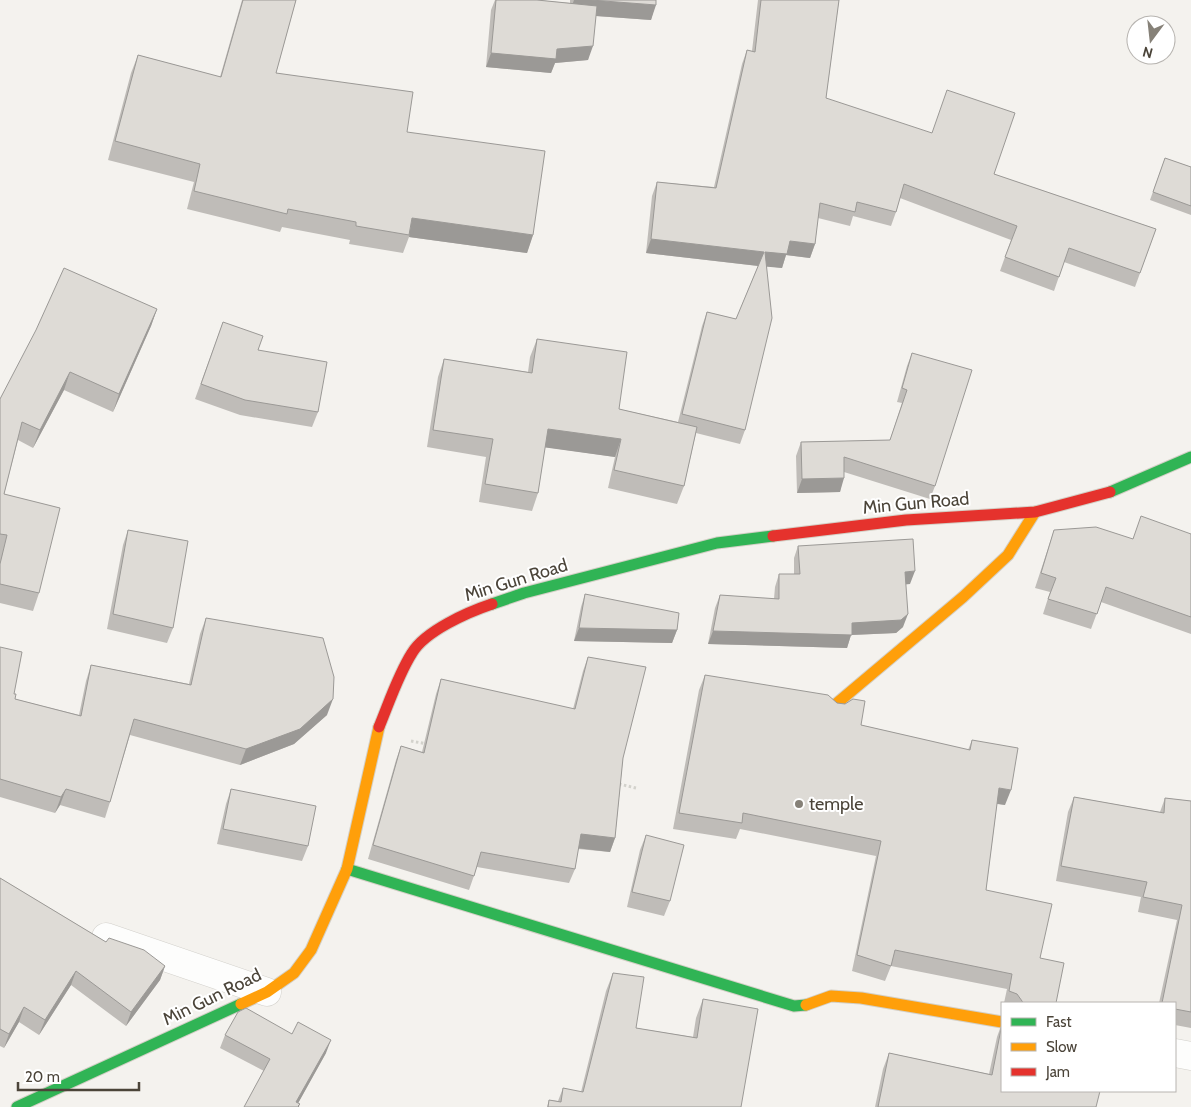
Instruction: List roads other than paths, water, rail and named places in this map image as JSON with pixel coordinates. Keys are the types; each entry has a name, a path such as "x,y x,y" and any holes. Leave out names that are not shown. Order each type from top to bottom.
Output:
{"street":[{"name":"Min Gun Road","path":"17,1107 267,992 294,973 311,950 347,869 376,734 412,652 436,631 467,612 524,593 718,544 906,520 1035,512 1105,494 1191,457"},
{"path":"836,704 963,597 1008,555 1035,512"},
{"path":"347,869 794,1006 808,1005 830,996 861,998 1001,1022"},
{"path":"106,937 267,992"},
{"path":"1176,1053 1191,1056"}],"place":[{"name":"temple","path":"799,804"}]}
